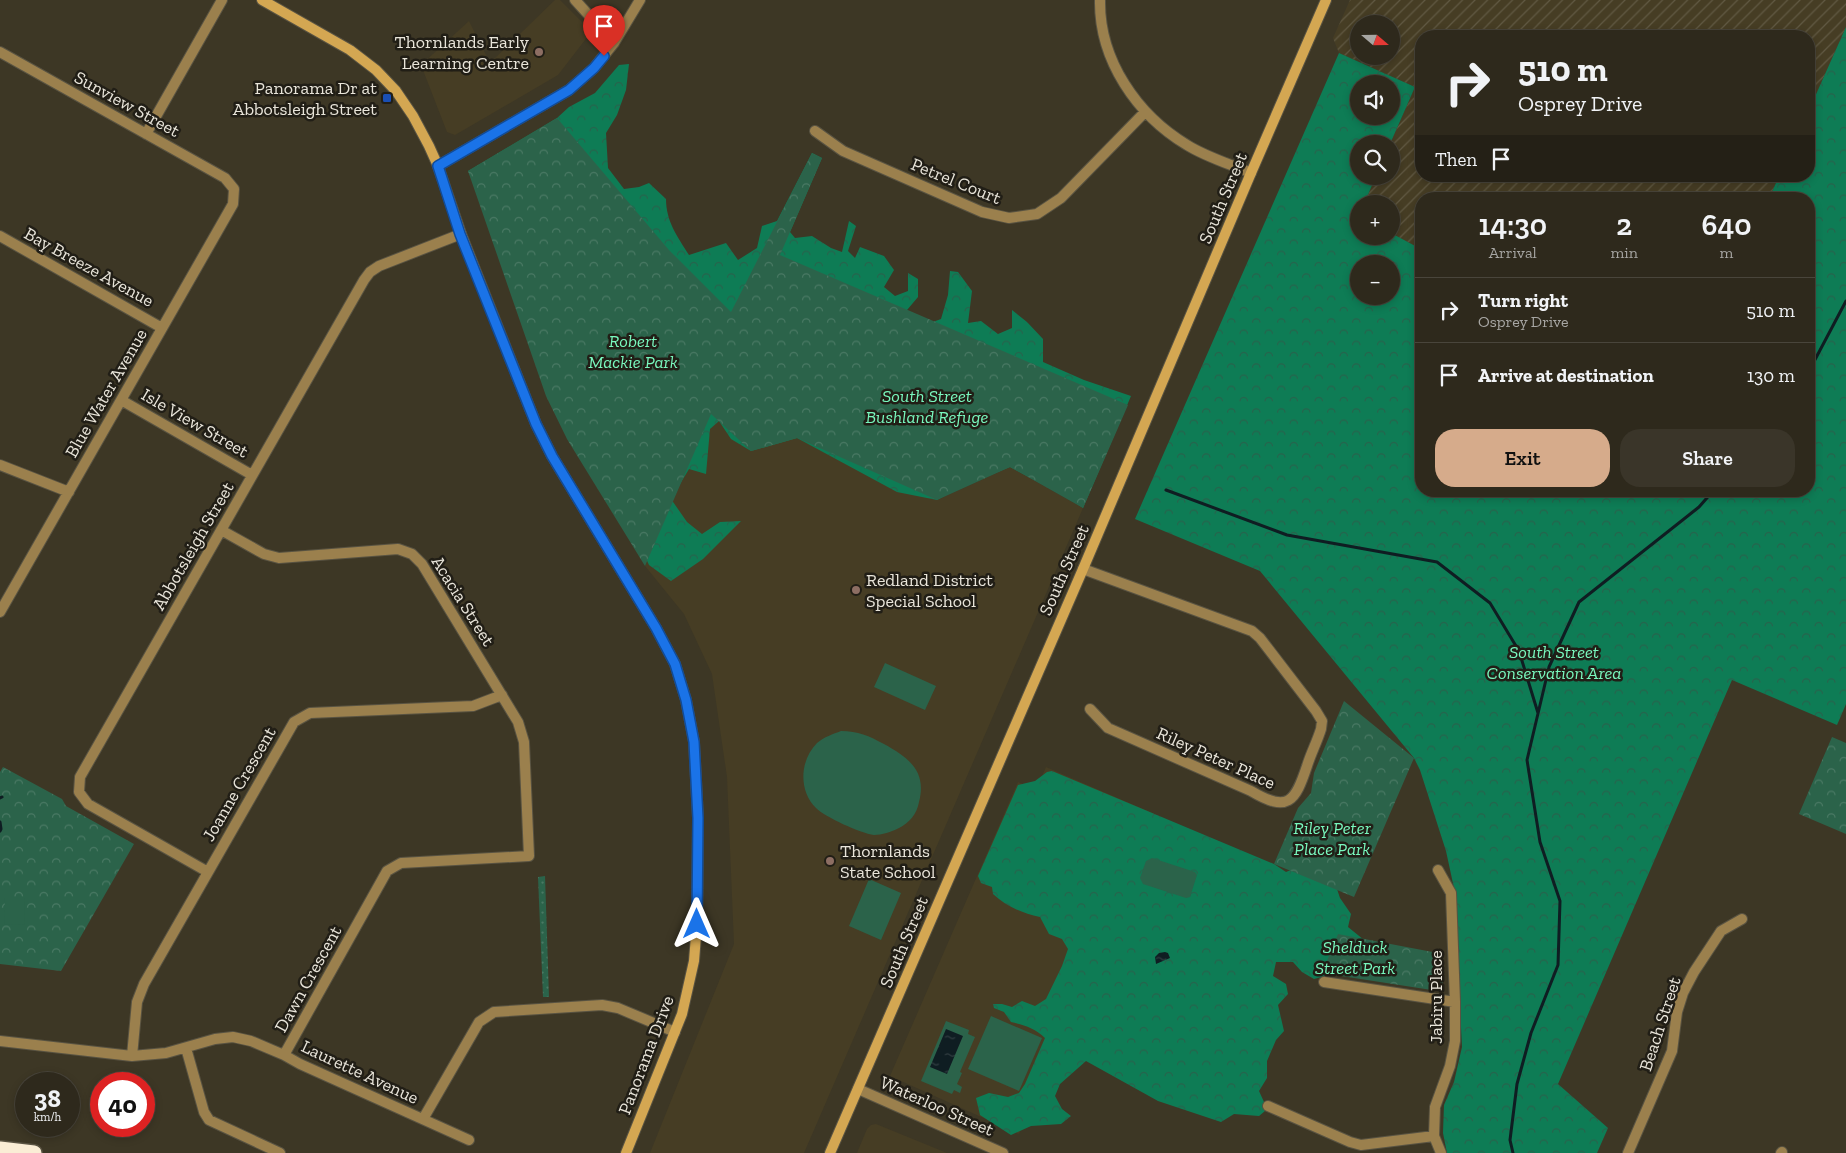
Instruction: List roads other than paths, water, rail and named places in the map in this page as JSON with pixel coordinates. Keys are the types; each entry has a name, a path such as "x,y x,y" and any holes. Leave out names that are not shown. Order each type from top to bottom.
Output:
{"highway":[{"path":"0,1148 34,1153"}],"street":[{"path":"146,134 222,0"},
{"name":"Panorama Drive","path":"262,0 350,50 364,60 388,82 413,116 438,166 460,234 536,424 552,456 656,628 675,664 686,700 694,742 698,818 697,924 694,961 687,997 675,1032 626,1153"},
{"path":"575,0 614,43"},
{"path":"438,166 569,90 594,68 614,43 640,0"},
{"path":"1100,0 1104,38 1112,60 1129,92 1145,112 1166,131 1189,146 1251,173"},
{"name":"South Street","path":"830,1153 1083,569 1326,0"},
{"name":"Sunview Street","path":"0,52 225,178 234,189"},
{"name":"Petrel Court","path":"816,131 842,151 982,212 1010,218 1036,214 1061,198 1145,112"},
{"name":"Blue Water Avenue","path":"0,612 233,204 234,189"},
{"name":"Abbotsleigh Street","path":"208,872 88,804 79,792 80,777 364,280 370,272 379,266 460,234"},
{"name":"Bay Breeze Avenue","path":"0,236 162,328"},
{"name":"Isle View Street","path":"121,400 252,474"},
{"path":"0,465 69,492"},
{"name":"Acacia Street","path":"221,530 264,554 279,558 398,549 412,554 422,564 518,722 524,742 529,856"},
{"name":"Riley Peter Place","path":"1083,569 1252,631 1260,638 1316,711 1322,722 1321,730 1299,790 1290,800 1276,803 1108,728 1090,709"},
{"name":"Joanne Crescent","path":"132,1056 138,1002 144,984 294,722 310,713 473,706 502,695"},
{"name":"Dawn Crescent","path":"0,1041 132,1056 166,1053 233,1037 284,1055 387,871 401,863 529,856"},
{"name":"Jabiru Place","path":"1438,870 1451,893 1455,1002 1454,1041 1450,1066 1435,1108 1434,1136 1441,1153"},
{"name":"Beach Street","path":"1628,1153 1672,1051 1677,1012 1683,993 1694,972 1721,931 1742,919"},
{"path":"1324,982 1455,1002"},
{"name":"Laurette Avenue","path":"423,1119 479,1022 494,1012 602,1005 618,1008 675,1032"},
{"path":"186,1048 208,1120 280,1153"},
{"name":"Laurette Avenue","path":"284,1055 469,1140"},
{"name":"Waterloo Street","path":"858,1089 1003,1153"},
{"path":"1268,1106 1361,1145 1434,1136"}],"water":[{"path":"1159,953 1168,953 1170,958 1156,964 1155,957"},
{"path":"946,1029 963,1036 947,1074 930,1067"}],"waterway":[{"path":"1815,360 1846,301"},
{"path":"1166,490 1287,535 1437,562 1490,603 1519,651 1538,713"},
{"path":"1513,1153 1510,1140 1517,1084 1531,1033 1558,965 1560,901 1540,842 1527,760 1549,667 1579,602 1699,507 1708,497"},
{"path":"0,822 0,831"}],"place":[{"name":"Thornlands Early Learning Centre","path":"539,52"},
{"name":"Panorama Dr at Abbotsleigh Street","path":"387,98"},
{"name":"Redland District Special School","path":"856,590"},
{"name":"Thornlands State School","path":"830,861"}],"park label":[{"name":"Robert Mackie Park","path":"633,351"},
{"name":"South Street Bushland Refuge","path":"927,406"},
{"name":"South Street Conservation Area","path":"1554,662"},
{"name":"Riley Peter Place Park","path":"1332,838"},
{"name":"Shelduck Street Park","path":"1355,958"}]}
